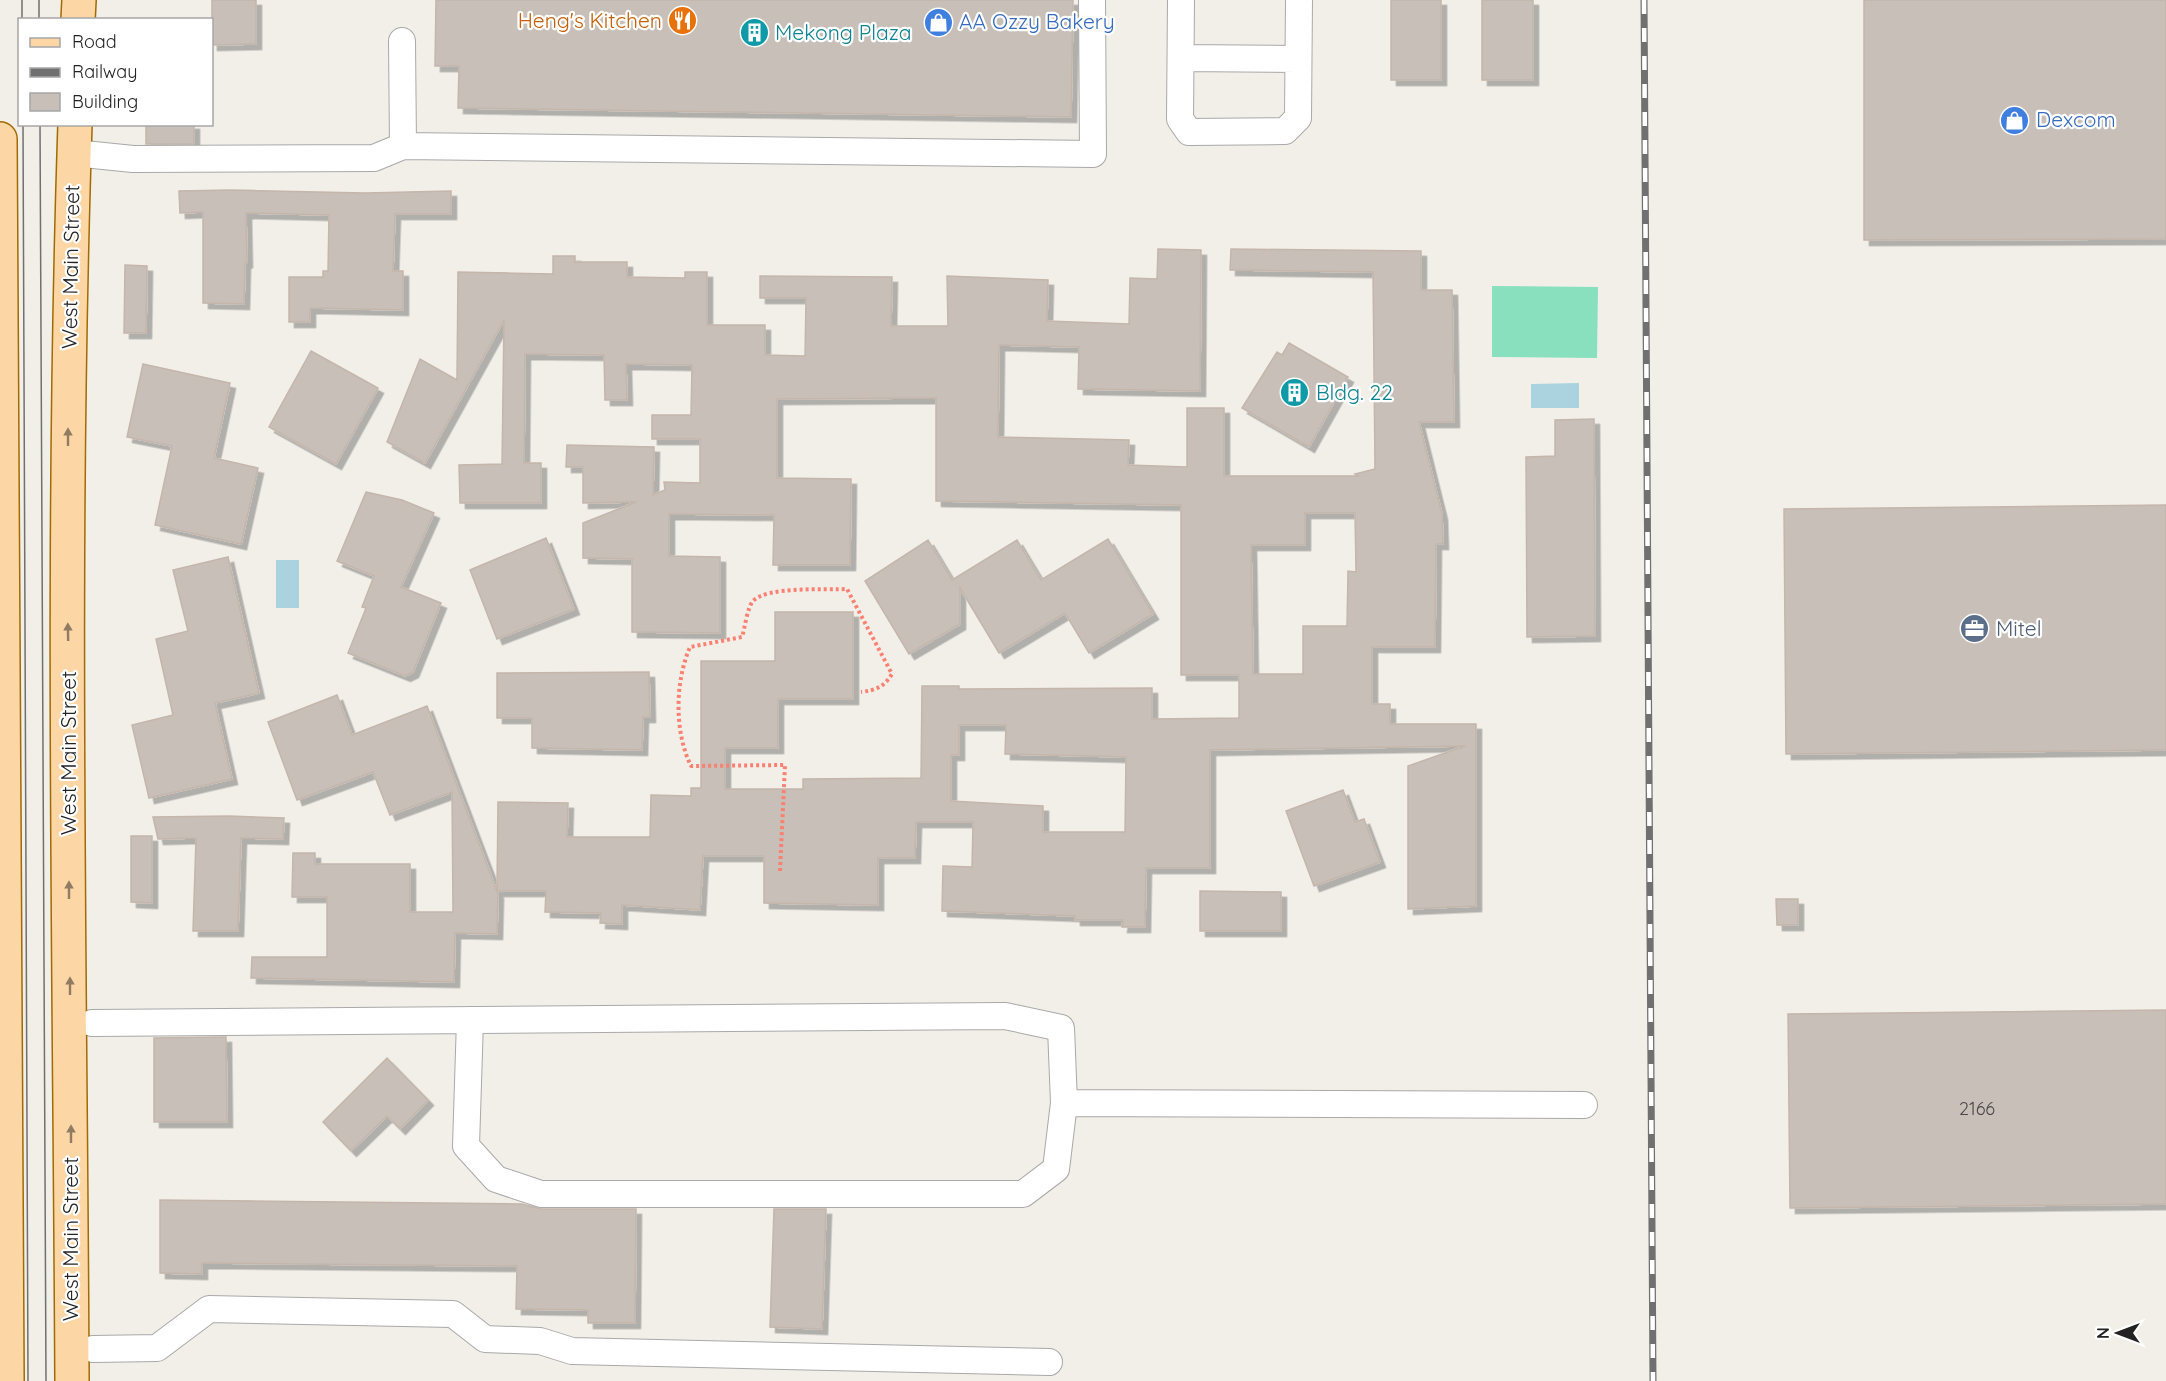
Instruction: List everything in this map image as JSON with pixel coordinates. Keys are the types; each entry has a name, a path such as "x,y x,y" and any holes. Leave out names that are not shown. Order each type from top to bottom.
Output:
{"main road":[{"path":"78,18 79,0"},
{"path":"0,139 4,1345 8,1381"},
{"name":"West Main Street","path":"72,1381 67,576 69,307 74,139"}],"lane":[{"path":"74,139 133,159 374,158 403,146 1093,154 1092,0"},
{"path":"1180,0 1180,119 1190,132 1285,131 1298,118 1299,0"},
{"path":"402,41 403,146"},
{"path":"1180,58 1298,59"},
{"path":"92,1023 470,1020 1005,1016 1061,1028 1064,1103 1056,1168 1023,1194 540,1194 496,1179 465,1146 470,1020"},
{"path":"1064,1103 1584,1105"},
{"path":"93,1349 158,1348 208,1309 453,1314 485,1339 540,1341 573,1351 1049,1362"}],"path":[{"path":"780,871 785,765 691,766 685,754 680,736 680,686 682,665 690,647 742,637 751,602 766,594 847,589 892,674 886,684 876,690 861,692"}],"green space":[{"path":"1492,286 1598,287 1597,358 1492,357"}],"water":[{"path":"1579,383 1579,408 1531,408 1531,384"},
{"path":"276,560 299,560 299,608 276,608"}],"building":[{"path":"212,0 256,0 256,44 213,45"},
{"name":"Mekong Plaza","path":"436,0 1073,0 1071,117 458,108 459,66 435,66"},
{"path":"1391,0 1441,0 1441,80 1391,80"},
{"path":"1482,0 1533,0 1533,80 1482,80"},
{"name":"Dexcom","path":"1864,0 2166,0 2166,239 1864,240"},
{"path":"146,126 194,126 194,144 146,144"},
{"path":"179,191 365,193 451,191 451,214 395,214 393,271 403,271 403,310 310,308 310,322 289,322 289,277 323,277 323,271 328,271 329,215 246,213 247,262 245,263 244,304 203,303 203,212 180,213"},
{"path":"1158,249 1201,250 1200,391 1078,389 1079,347 999,345 998,437 1129,440 1128,465 1187,467 1187,408 1224,408 1224,476 1359,476 1355,474 1375,469 1373,272 1230,270 1231,249 1421,251 1421,290 1452,290 1454,422 1419,422 1442,514 1443,544 1436,544 1435,647 1372,647 1372,704 1390,704 1390,724 1476,724 1476,906 1408,909 1408,766 1465,746 1210,750 1210,868 1146,868 1145,927 1122,927 1123,920 1075,920 1075,916 942,911 943,866 972,867 973,822 916,822 915,858 878,858 878,905 764,903 764,856 703,856 700,910 622,905 622,924 600,923 601,913 545,912 546,891 497,891 498,802 568,803 567,837 650,837 651,795 691,796 691,788 701,788 701,661 775,661 775,612 853,612 853,699 778,699 778,748 725,748 725,789 803,789 803,779 921,778 922,686 959,686 959,689 1152,688 1152,719 1239,718 1239,675 1181,675 1181,505 936,501 936,398 777,399 777,478 851,479 850,565 773,565 774,515 669,514 669,556 720,557 720,633 632,632 632,559 583,558 583,523 636,502 583,503 583,467 566,467 567,445 654,447 653,495 665,490 664,482 700,483 700,439 652,439 652,415 691,415 692,365 626,364 627,400 605,400 604,355 525,354 524,463 541,463 541,503 460,503 459,465 502,464 504,320 425,463 387,442 420,359 457,380 458,272 553,274 553,256 575,256 575,262 627,262 627,277 685,278 685,272 707,272 707,325 765,325 765,355 805,356 806,298 760,298 760,276 892,277 891,326 948,326 947,276 1048,280 1047,321 1129,324 1130,278 1157,279","holes":["1305,513 1355,513 1356,572 1348,571 1347,626 1303,626 1303,674 1253,674 1251,545 1305,545","959,725 1006,725 1005,754 1126,757 1125,832 1043,832 1043,806 951,801 951,755 959,755"]},
{"path":"125,265 147,266 146,333 124,333"},
{"name":"Bldg. 22","path":"1289,343 1348,377 1309,447 1242,408 1277,352 1282,355"},
{"path":"311,351 378,388 336,464 269,427"},
{"path":"143,364 230,383 214,458 258,468 241,544 155,525 172,446 127,437"},
{"path":"1594,419 1595,636 1527,637 1526,457 1555,456 1555,420"},
{"path":"366,492 402,500 434,513 401,587 441,603 413,672 405,676 348,653 366,608 362,607 374,576 337,561"},
{"name":"Mitel","path":"2166,505 2166,750 1786,754 1784,509"},
{"path":"546,538 574,609 497,639 470,570"},
{"path":"1108,539 1153,614 1089,653 1065,613 999,653 960,588 960,624 909,654 865,581 928,540 952,580 1017,540 1041,580"},
{"path":"228,557 259,693 215,703 232,779 149,798 132,725 173,715 156,639 188,631 173,570"},
{"path":"649,672 650,717 643,717 642,750 532,748 532,718 497,718 497,673"},
{"path":"337,695 352,735 427,706 498,894 497,934 455,933 454,982 251,978 252,957 327,957 327,897 292,897 293,853 315,853 315,864 410,864 410,912 453,912 452,792 390,815 373,772 297,800 268,722"},
{"path":"1343,790 1355,822 1364,819 1380,862 1314,886 1286,811"},
{"path":"153,817 284,818 283,839 241,838 238,931 193,931 196,838 158,839"},
{"path":"131,836 152,836 152,903 131,902"},
{"path":"1200,891 1281,892 1281,931 1200,931"},
{"path":"1776,899 1798,899 1798,925 1777,925"},
{"path":"2166,1010 2166,1204 1790,1208 1788,1014"},
{"path":"226,1037 227,1122 154,1122 154,1038"},
{"path":"387,1058 428,1100 400,1129 387,1116 351,1151 323,1122"},
{"path":"160,1200 522,1204 541,1209 636,1209 635,1323 588,1323 588,1310 516,1309 517,1266 202,1263 202,1274 160,1273"},
{"path":"774,1209 826,1209 822,1329 770,1327"}],"tram line":[{"path":"22,0 22,18"},
{"path":"39,0 39,18"},
{"path":"23,126 28,1381"},
{"path":"40,126 46,1381"}],"railway":[{"path":"1644,0 1653,1381"}],"place":[{"name":"Heng's Kitchen","path":"683,21"},
{"name":"AA Ozzy Bakery","path":"938,22"},
{"name":"Mekong Plaza","path":"754,33"},
{"name":"Dexcom","path":"2015,120"},
{"name":"Bldg. 22","path":"1295,393"},
{"name":"Mitel","path":"1975,629"}]}
